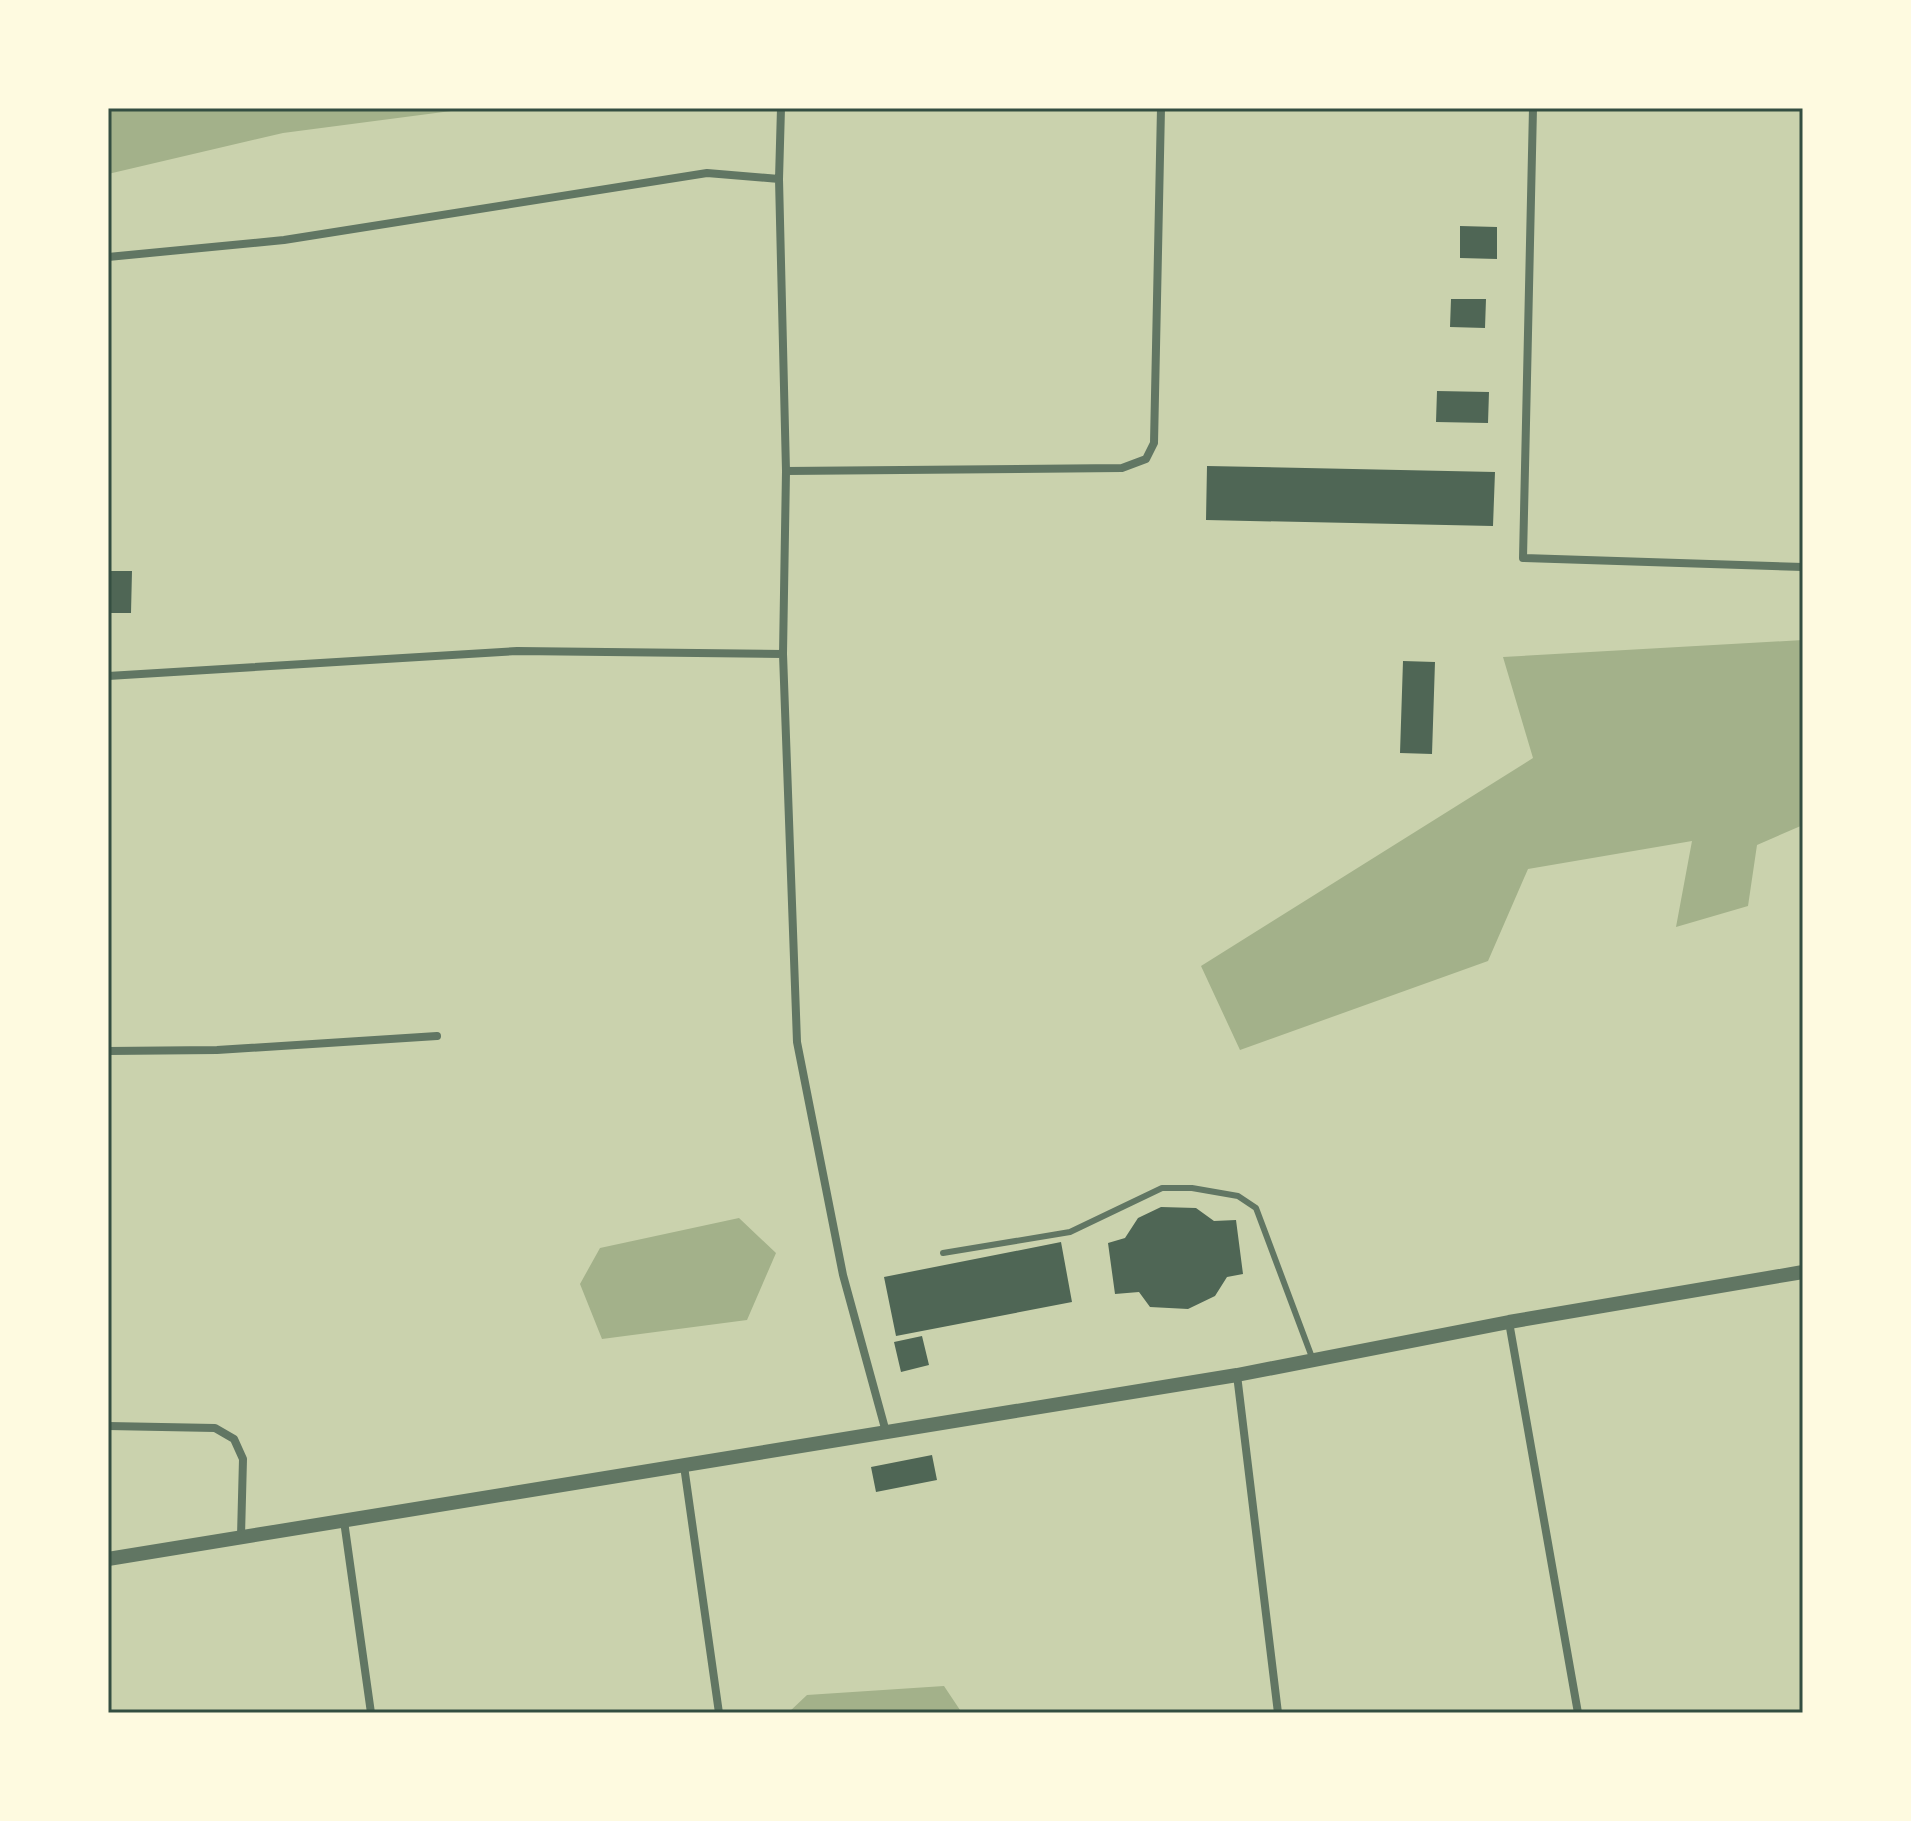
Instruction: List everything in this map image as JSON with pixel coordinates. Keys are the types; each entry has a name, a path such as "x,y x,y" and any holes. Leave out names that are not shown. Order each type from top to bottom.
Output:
{"street":[{"path":"781,108 779,179 786,471 783,654 797,1042 843,1275 886,1432"},
{"path":"786,471 1122,468 1146,459 1154,443 1161,108"},
{"path":"1533,108 1523,558 1803,567"},
{"path":"108,257 284,240 707,173 779,179"},
{"path":"108,676 517,651 783,654"},
{"path":"108,1051 217,1050 437,1036"},
{"path":"108,1559 1237,1375 1509,1322 1803,1272"},
{"path":"1509,1322 1578,1713"},
{"path":"1237,1375 1278,1713"},
{"path":"108,1426 215,1428 234,1439 243,1459 241,1536"},
{"path":"684,1466 719,1713"},
{"path":"344,1521 371,1713"}],"lane":[{"path":"943,1253 1070,1232 1162,1188 1192,1188 1238,1196 1256,1208 1313,1360"}],"shaded area":[{"path":"108,108 1803,108 1803,1713 108,1713"},
{"path":"108,108 474,108 283,133 108,174"},
{"path":"1803,640 1803,825 1757,845 1748,906 1676,927 1692,841 1528,869 1488,961 1240,1050 1201,966 1533,758 1503,657"},
{"path":"739,1218 776,1253 747,1320 602,1339 580,1284 600,1248"},
{"path":"944,1686 962,1713 788,1713 807,1695"}],"building":[{"path":"1460,226 1497,227 1497,259 1460,258"},
{"path":"1451,299 1486,299 1485,328 1450,327"},
{"path":"1437,391 1489,392 1488,423 1436,422"},
{"path":"1207,466 1495,472 1493,526 1206,520"},
{"path":"108,571 132,571 131,613 108,613"},
{"path":"1403,661 1435,662 1432,754 1400,753"},
{"path":"1161,1207 1196,1208 1214,1221 1236,1220 1243,1274 1227,1277 1215,1296 1188,1309 1150,1307 1139,1292 1115,1294 1108,1243 1125,1238 1138,1218"},
{"path":"1061,1242 1072,1302 896,1336 884,1277"},
{"path":"922,1336 929,1365 901,1372 894,1342"},
{"path":"932,1455 937,1480 876,1492 871,1467"}]}
